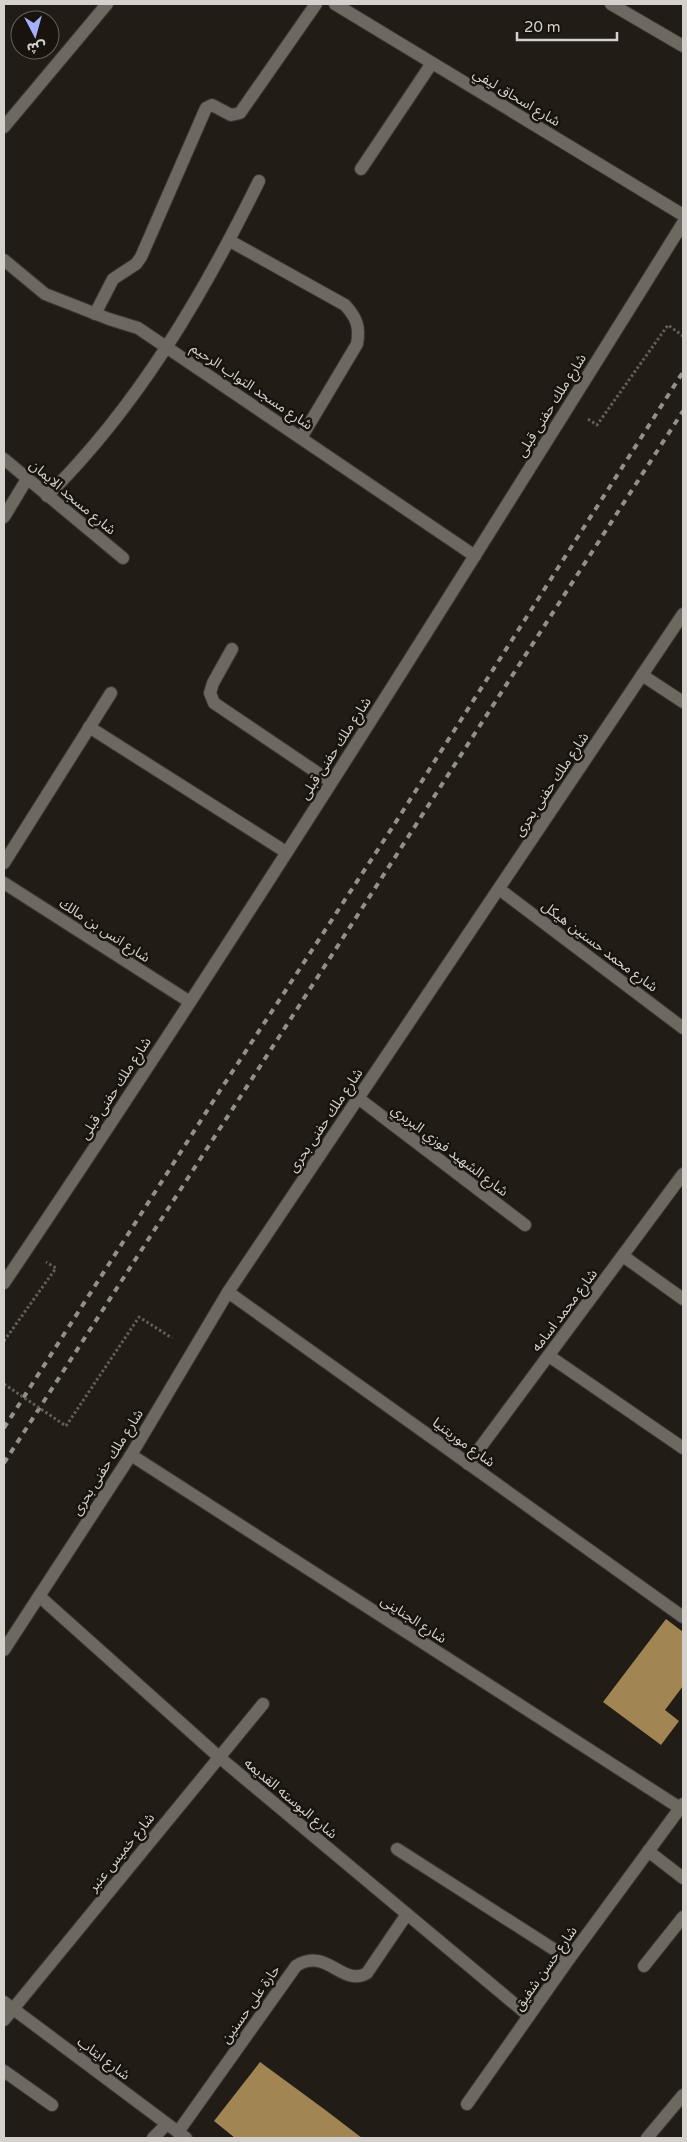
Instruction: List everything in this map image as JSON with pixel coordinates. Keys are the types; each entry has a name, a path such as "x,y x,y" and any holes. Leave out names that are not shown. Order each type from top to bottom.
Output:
{"street":[{"path":"4,127 107,4"},
{"path":"95,314 113,279 136,264 141,257 206,108 212,105 231,115 240,113 316,4"},
{"name":"شارع اسحاق ليفي","path":"334,4 683,215"},
{"path":"611,4 683,46"},
{"path":"361,169 432,63"},
{"path":"47,496 98,441 168,348 230,241 259,181"},
{"name":"شارع ملك حفنى قبلى","path":"4,1283 190,1002 331,782 683,223"},
{"path":"230,241 345,305 355,316 360,330 357,344 301,438"},
{"name":"شارع مسجد التواب الرحيم","path":"4,260 25,279 46,294 95,314 138,328 475,556"},
{"name":"شارع مسجد الايمان","path":"4,459 123,558"},
{"path":"4,517 28,479"},
{"name":"شارع ملك حفنى بحرى","path":"4,1650 131,1455 228,1292 683,614"},
{"path":"232,649 212,684 210,693 214,703 331,782"},
{"path":"642,675 683,702"},
{"path":"4,864 110,692"},
{"path":"89,727 286,852"},
{"name":"شارع انس بن مالك","path":"4,883 190,1002"},
{"name":"شارع محمد حسنين هيكل","path":"499,889 683,1028"},
{"name":"شارع الشهيد فوزي البربري","path":"358,1098 524,1225"},
{"name":"شارع محمد اسامه","path":"468,1464 683,1174"},
{"path":"623,1256 683,1299"},
{"name":"شارع موريتنيا","path":"228,1292 683,1617"},
{"path":"549,1356 683,1448"},
{"name":"شارع الجناينى","path":"131,1455 682,1806"},
{"name":"شارع البوسته القديمه","path":"39,1596 218,1757 529,2016"},
{"name":"شارع خميس عنبر","path":"4,2020 8,2006 262,1704"},
{"name":"شارع حسن شفيق","path":"467,2104 682,1806"},
{"path":"397,1849 570,1959"},
{"path":"648,1851 683,1878"},
{"name":"حارة على حسنين","path":"182,2135 296,1966 304,1960 314,1959 352,1977 359,1978 367,1973 407,1914"},
{"path":"644,1966 683,1917"},
{"name":"شارع ايتاب","path":"8,2006 182,2135"},
{"path":"4,2072 52,2105"},
{"path":"647,2138 683,2095"},
{"path":"152,2138 167,2124"}],"path":[{"path":"597,425 668,325 683,336"},
{"path":"4,1341 56,1268"},
{"path":"4,1384 66,1426 139,1317 192,1351"}],"building":[{"path":"666,1619 683,1632 683,1686 665,1710 679,1721 661,1745 603,1702"},
{"path":"260,2062 362,2138 235,2138 214,2121"}],"railway":[{"path":"4,1428 221,1089 392,828 683,372"},
{"path":"4,1463 683,411"}]}
